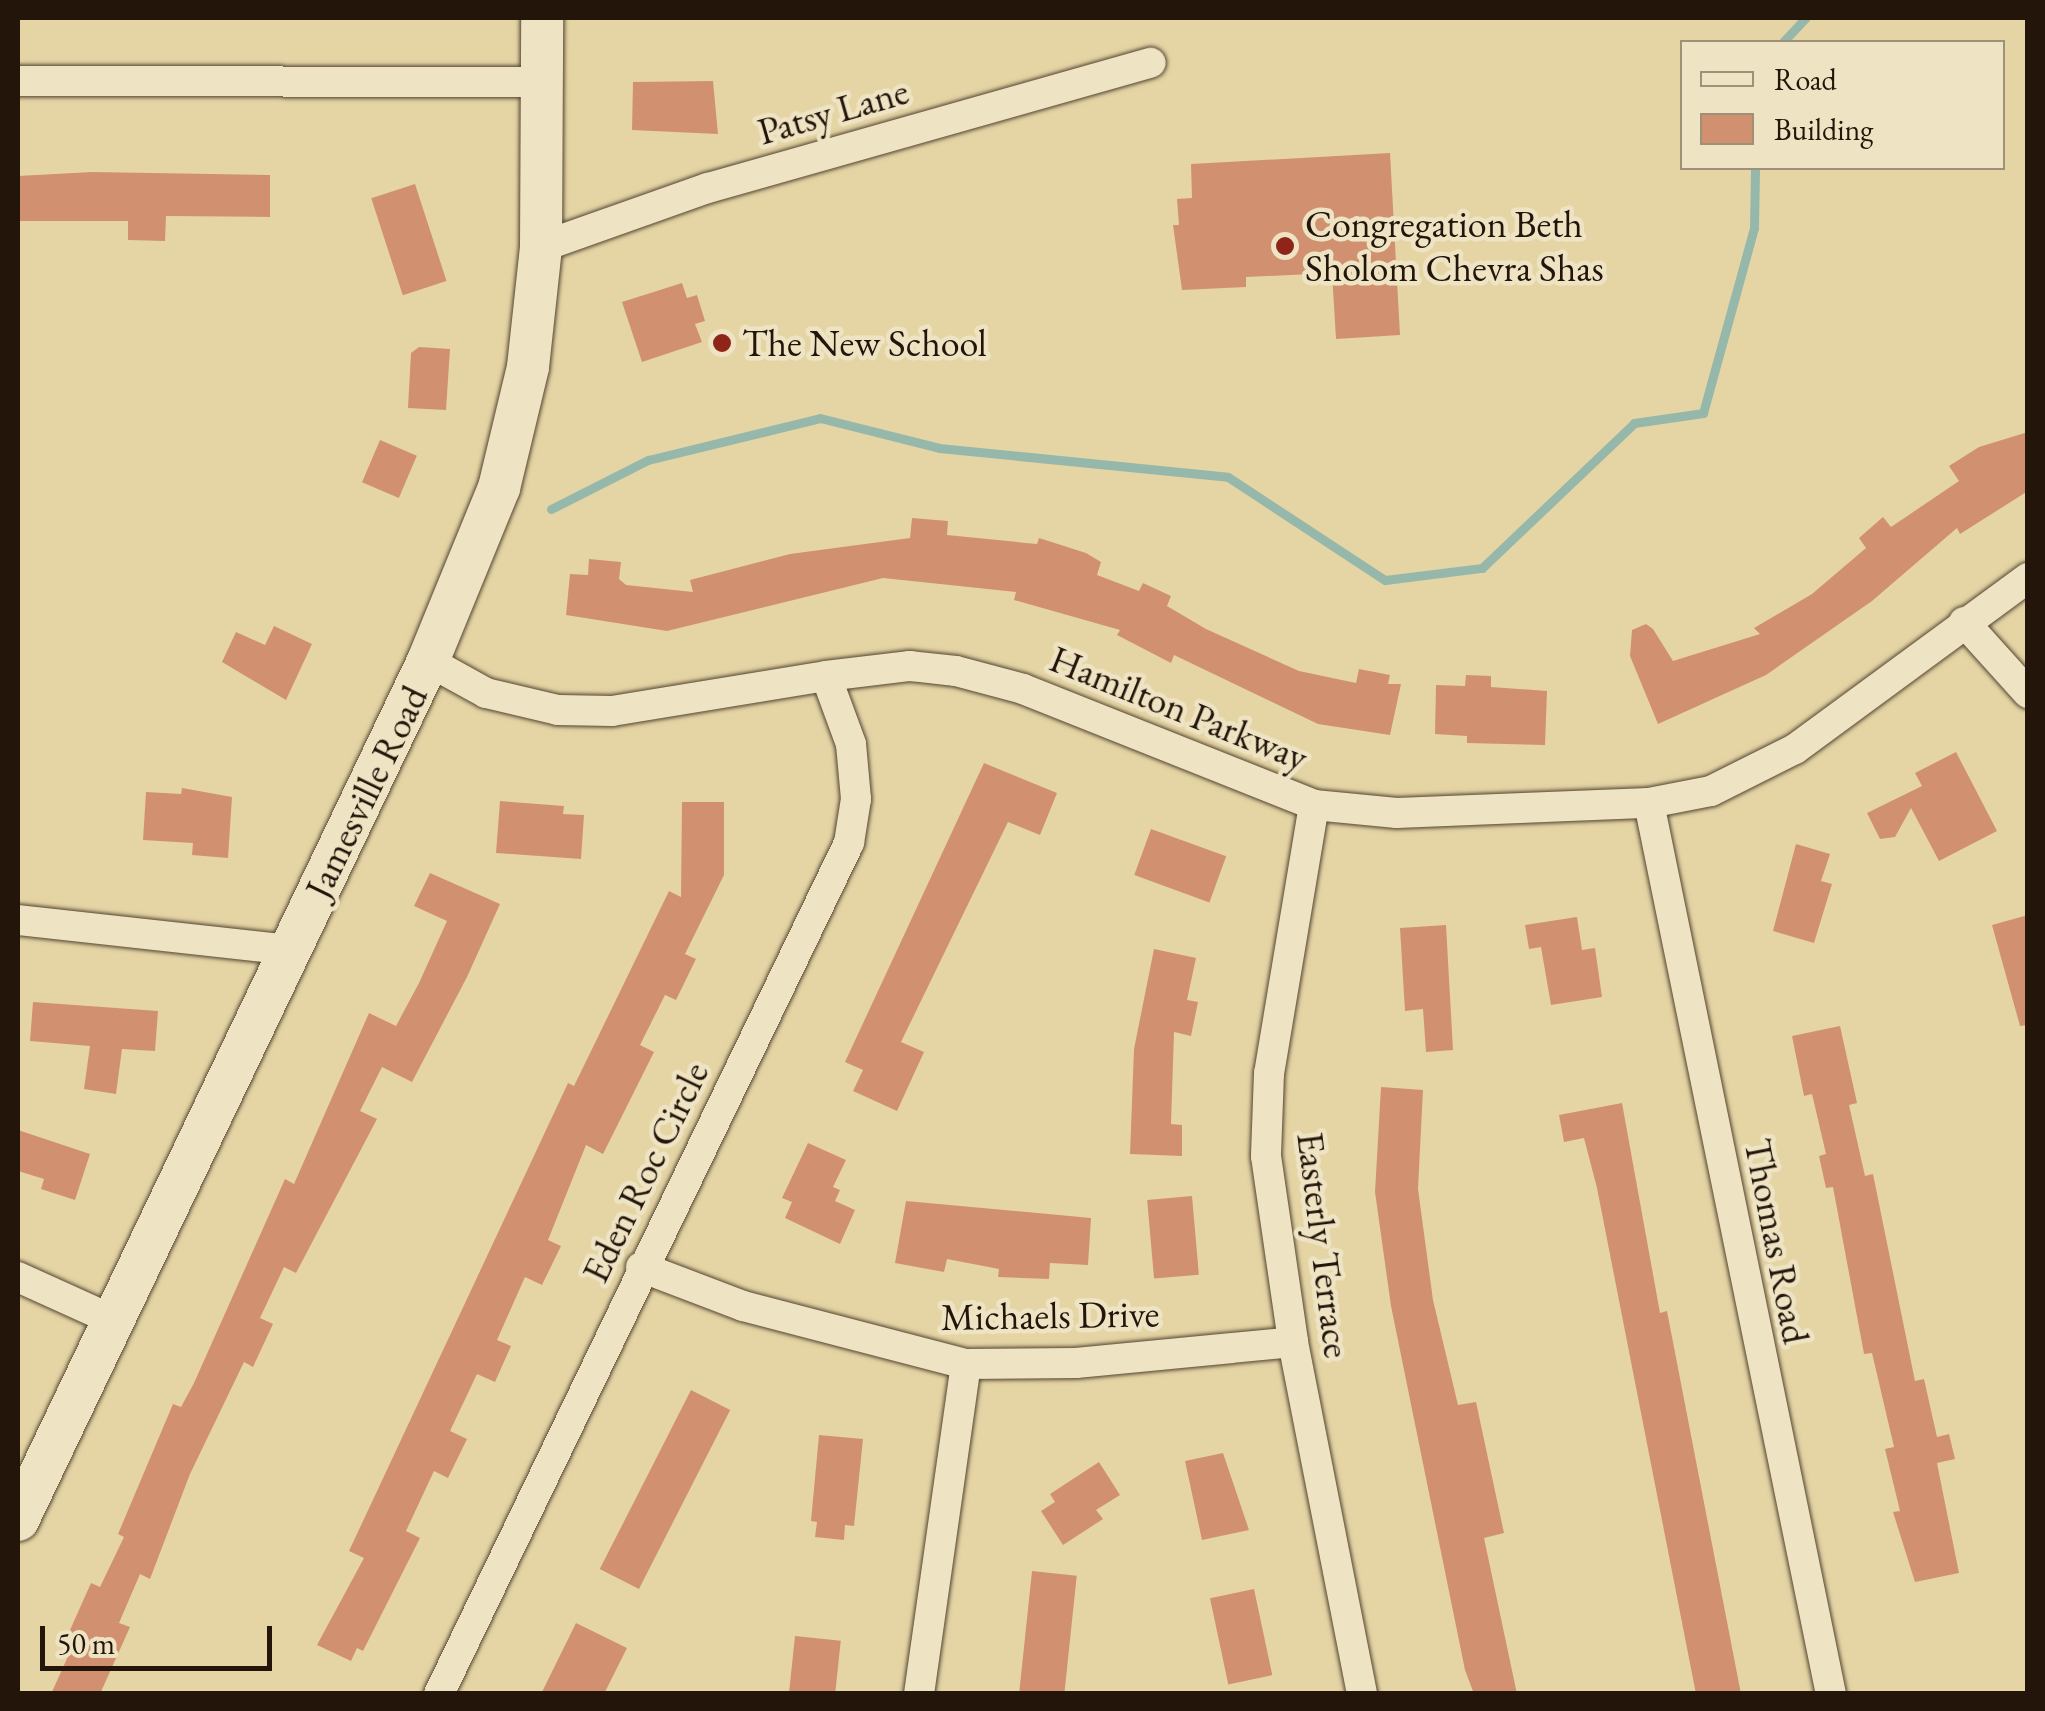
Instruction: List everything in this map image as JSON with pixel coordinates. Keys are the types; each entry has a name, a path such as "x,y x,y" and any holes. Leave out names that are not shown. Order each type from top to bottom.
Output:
{"street":[{"name":"Jamesville Road","path":"18,1520 428,662 499,488 528,367 541,248 542,18"},
{"name":"Patsy Lane","path":"541,248 708,188 1151,63"},
{"path":"18,80 543,82"},
{"name":"Hamilton Parkway","path":"428,662 486,693 558,710 661,707 826,676 910,666 973,675 1024,688 1314,805 1397,813 1649,803 1711,791 1795,749 2028,578"},
{"path":"1964,622 2028,694"},
{"name":"Eden Roc Circle","path":"440,1694 641,1268 849,843 856,799 850,744 826,676"},
{"name":"Thomas Road","path":"1649,803 1832,1694"},
{"name":"Easterly Terrace","path":"1314,805 1269,1073 1266,1156 1293,1342 1362,1694"},
{"path":"18,920 290,950"},
{"name":"Michaels Drive","path":"641,1268 743,1306 966,1364 1076,1363 1293,1342"},
{"path":"18,1277 114,1320"},
{"path":"919,1694 966,1364"}],"building":[{"path":"713,81 718,134 632,130 633,82"},
{"name":"Congregation Beth Sholom Chevra Shas","path":"1390,153 1400,335 1336,339 1332,273 1246,277 1246,287 1182,290 1173,225 1179,225 1177,199 1192,198 1191,164"},
{"path":"92,172 270,175 270,217 166,216 165,241 128,240 128,221 18,221 18,176"},
{"path":"415,184 447,281 403,295 371,198"},
{"path":"682,283 687,298 697,295 705,321 695,324 702,342 642,362 622,302"},
{"path":"419,347 450,349 446,410 408,408 411,353"},
{"path":"2028,432 2028,491 1960,534 1957,528 1872,601 1766,675 1658,724 1630,656 1632,630 1646,624 1653,629 1673,661 1760,634 1754,628 1812,594 1866,548 1859,538 1883,517 1891,527 1959,481 1949,466 1979,447"},
{"path":"380,440 417,456 399,498 362,482"},
{"path":"912,518 948,521 947,535 1037,544 1039,538 1086,553 1101,562 1097,575 1139,591 1143,583 1171,596 1167,606 1206,629 1299,671 1356,683 1359,669 1390,675 1388,684 1401,684 1390,735 1318,724 1174,655 1171,663 1117,635 1120,630 1014,600 1016,592 883,578 667,631 566,615 570,574 588,575 589,559 621,562 619,579 626,585 693,592 690,580 790,554 910,538"},
{"path":"274,626 312,644 286,700 222,662 236,632 265,645"},
{"path":"1466,675 1491,676 1491,687 1547,691 1545,745 1467,743 1467,736 1435,734 1436,685 1465,686"},
{"path":"1956,752 1997,831 1939,861 1911,808 1895,837 1880,839 1867,813 1922,786 1915,773"},
{"path":"984,763 1057,793 1040,835 1008,822 901,1042 924,1052 897,1111 853,1091 863,1070 845,1062"},
{"path":"182,788 232,797 228,858 192,855 193,843 143,840 146,792 181,794"},
{"path":"500,801 564,806 563,814 584,815 581,859 496,853"},
{"path":"682,802 724,802 724,875 685,954 696,959 676,1000 665,995 640,1045 654,1052 603,1154 586,1145 548,1240 561,1246 542,1285 525,1277 497,1340 511,1346 495,1382 477,1374 450,1431 467,1439 448,1478 434,1471 406,1531 420,1538 363,1651 357,1648 351,1661 317,1645 364,1558 349,1551 568,1083 574,1086 669,891 681,897"},
{"path":"1151,829 1226,856 1209,902 1134,875"},
{"path":"1796,844 1830,854 1821,881 1832,884 1814,943 1773,931"},
{"path":"430,873 500,904 467,977 412,1082 382,1067 360,1111 377,1119 296,1273 284,1267 260,1318 273,1324 253,1367 244,1362 190,1474 150,1579 140,1574 119,1623 130,1627 100,1694 51,1694 74,1643 66,1639 91,1583 100,1587 124,1537 118,1534 173,1404 181,1407 194,1383 285,1179 294,1184 369,1013 396,1026 419,983 447,921 414,906"},
{"path":"2028,915 2028,1025 2020,1026 1992,925"},
{"path":"1577,917 1582,950 1595,948 1602,997 1551,1005 1541,947 1529,949 1525,925"},
{"path":"1446,925 1453,1050 1426,1052 1423,1009 1405,1011 1400,928"},
{"path":"1154,949 1196,958 1187,1000 1198,1002 1191,1036 1174,1032 1171,1124 1182,1125 1182,1156 1130,1154 1134,1049"},
{"path":"33,1002 158,1011 155,1051 122,1049 116,1094 84,1089 90,1046 30,1041"},
{"path":"1840,1026 1857,1103 1849,1105 1865,1176 1873,1174 1915,1381 1924,1379 1937,1437 1949,1434 1955,1459 1937,1463 1959,1573 1915,1582 1893,1512 1900,1511 1885,1449 1894,1447 1872,1353 1864,1354 1833,1187 1826,1188 1819,1156 1826,1154 1812,1094 1804,1096 1792,1036"},
{"path":"1381,1087 1423,1090 1418,1189 1433,1300 1458,1405 1476,1402 1504,1533 1484,1538 1517,1694 1474,1694 1465,1670 1391,1306 1375,1192"},
{"path":"1622,1103 1660,1313 1667,1311 1741,1694 1696,1694 1597,1188 1584,1138 1564,1142 1559,1115"},
{"path":"18,1130 90,1154 75,1200 41,1189 44,1179 18,1171"},
{"path":"808,1143 846,1160 833,1187 840,1190 835,1201 855,1210 840,1244 785,1218 792,1202 782,1198"},
{"path":"1192,1196 1199,1275 1154,1279 1147,1200"},
{"path":"906,1201 1091,1218 1088,1265 1050,1263 1049,1279 998,1277 999,1269 947,1259 944,1272 895,1263"},
{"path":"691,1390 730,1410 639,1589 600,1569"},
{"path":"819,1435 863,1439 854,1526 845,1525 844,1540 815,1537 817,1522 811,1521"},
{"path":"1223,1453 1249,1530 1202,1540 1185,1461"},
{"path":"1099,1462 1120,1495 1096,1510 1103,1519 1063,1545 1041,1511 1055,1502 1050,1494"},
{"path":"1032,1571 1077,1576 1064,1694 1019,1694"},
{"path":"1254,1589 1272,1675 1228,1684 1210,1598"},
{"path":"576,1623 627,1648 604,1694 541,1694"},
{"path":"795,1636 841,1641 835,1694 789,1694"}],"waterway":[{"path":"1785,40 1805,18"},
{"path":"551,509 648,460 820,418 939,448 1228,477 1385,580 1482,568 1634,423 1703,413 1754,228 1755,170"}],"place":[{"name":"Congregation Beth Sholom Chevra Shas","path":"1285,246"},
{"name":"The New School","path":"722,343"}]}
